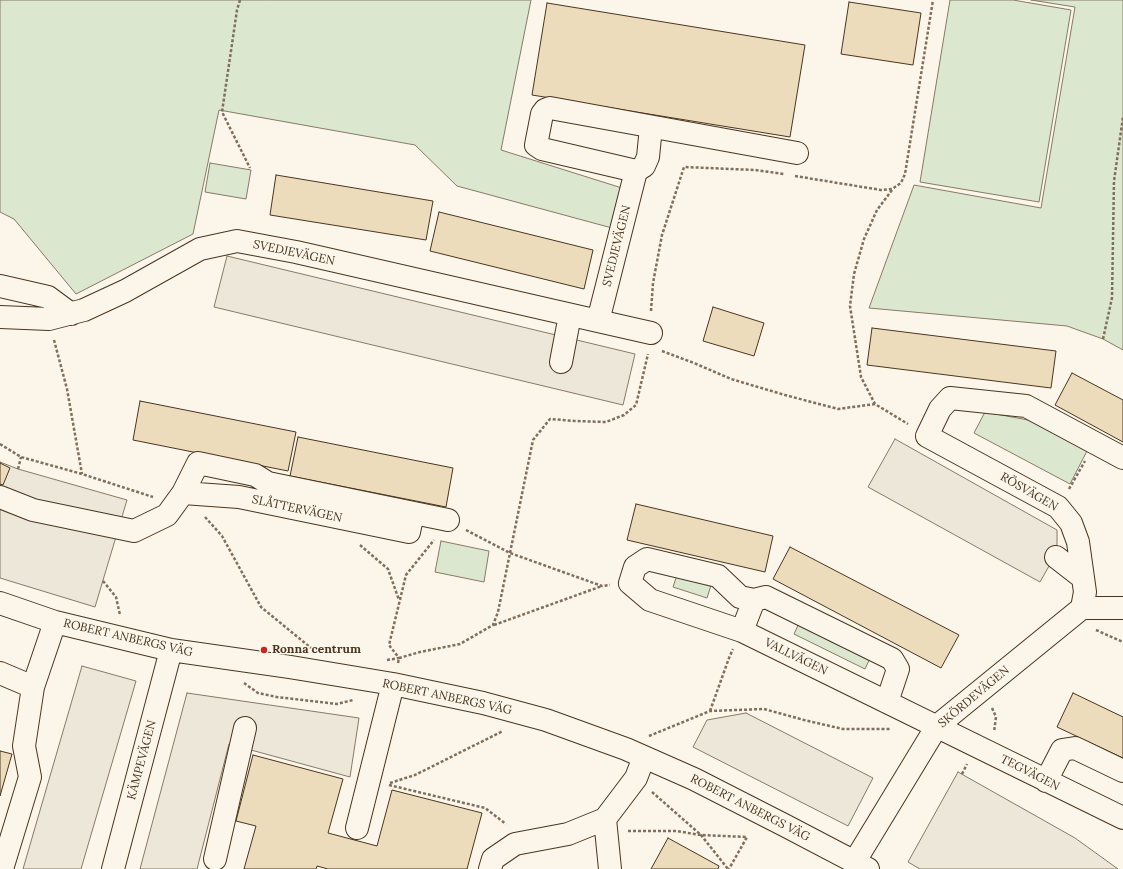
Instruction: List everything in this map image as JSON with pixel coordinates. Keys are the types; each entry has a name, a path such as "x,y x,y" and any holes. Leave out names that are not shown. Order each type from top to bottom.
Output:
{"street":[{"path":"651,126 648,156 644,166 636,171 542,149 536,145 542,114 545,110 550,108 651,126 797,153"},
{"name":"SVEDJEVÄGEN","path":"598,321 636,171"},
{"name":"SVEDJEVÄGEN","path":"0,317 49,319 84,310 125,291 200,249 237,241 296,252 598,321 650,340"},
{"path":"0,286 48,297 71,314"},
{"path":"561,362 570,315"},
{"path":"927,436 940,409 950,398 1026,406 1123,458"},
{"name":"RÖSVÄGEN","path":"927,436 1058,507 1071,523 1078,542 1084,592 1082,608"},
{"path":"0,497 33,510 134,530 167,515 186,488 198,463 255,475 268,483 411,522 448,520"},
{"name":"SLÅTTERVÄGEN","path":"186,488 239,497 336,517 411,522"},
{"path":"1056,557 1083,578"},
{"path":"630,583 635,567 647,559 718,576 740,597 754,600 766,597 892,659 898,669 887,702"},
{"name":"VALLVÄGEN","path":"630,583 650,600 742,631 928,722"},
{"path":"742,631 754,600"},
{"name":"ROBERT ANBERGS VÄG","path":"0,603 55,622 171,650 290,667 393,684 483,703 546,720 621,747 700,782 862,865"},
{"path":"1082,608 1123,608"},
{"name":"SKÖRDEVÄGEN","path":"862,865 928,722 984,689 1082,608"},
{"path":"2,869 30,777 24,746 34,687 55,622"},
{"name":"KÄMPEVÄGEN","path":"113,869 171,650"},
{"path":"0,673 34,687"},
{"path":"357,828 393,684"},
{"name":"TEGVÄGEN","path":"928,722 1123,818"},
{"path":"215,858 246,728"},
{"path":"1046,781 1062,750 1075,748 1123,771"},
{"path":"490,869 493,859 515,844 568,834 605,819 636,778 644,757"},
{"path":"605,819 610,869"}],"path":[{"path":"240,0 237,10 222,112 250,168"},
{"path":"927,436 875,404 861,376 850,306 854,274 864,238 877,210 892,189 901,183 905,174 933,0"},
{"path":"1103,339 1112,298 1114,181 1123,117"},
{"path":"493,625 498,612 533,440 550,419 606,422 624,415 636,405 650,340 653,283 662,235 684,167 755,170 827,180 881,190 892,189"},
{"path":"49,319 67,389 82,474"},
{"path":"650,340 694,363 731,379 786,396 838,409 875,404"},
{"path":"1058,507 1096,443"},
{"path":"0,444 21,457 82,474 155,498 186,488 222,536 261,607 311,648"},
{"path":"18,469 21,457"},
{"path":"336,517 339,526 388,570 399,601"},
{"path":"399,658 389,645 406,575 448,520 510,553 602,586"},
{"path":"103,581 116,597 121,617 119,638"},
{"path":"385,661 460,644 493,625 602,586 630,583"},
{"path":"710,711 729,658 742,631"},
{"path":"304,647 318,650"},
{"path":"393,684 399,658"},
{"path":"239,680 258,693 277,697 337,704 358,699"},
{"path":"984,689 996,717 992,753"},
{"path":"621,747 710,711 764,709 842,729 888,730 928,722"},
{"path":"515,712 510,727 415,775 387,784 485,808 505,823 522,842"},
{"path":"605,819 621,830 676,831 701,835 747,837 729,869 701,835 636,778"}],"green space":[{"path":"0,0 531,0 501,150 622,188 612,228 457,186 415,145 219,110 193,234 76,294 14,219 0,212"},
{"path":"950,0 1013,0 1071,10 1039,202 920,182"},
{"path":"1031,0 1123,0 1123,350 1103,339 1067,326 869,308 914,185 1041,208 1075,7"},
{"path":"210,163 251,170 246,199 205,192"},
{"path":"985,412 1028,420 1087,451 1070,484 974,433"},
{"path":"441,541 489,551 484,582 435,572"},
{"path":"678,572 712,582 707,598 673,587"},
{"path":"801,619 872,654 865,669 794,634"}],"shaded area":[{"path":"227,256 635,354 623,405 214,307"},
{"path":"895,439 1057,530 1057,552 1040,582 868,487"},
{"path":"0,462 18,469 127,500 95,607 0,578"},
{"path":"82,666 136,681 81,869 23,869"},
{"path":"187,693 359,718 350,777 229,744 197,869 140,869"},
{"path":"746,713 873,778 848,826 693,747 707,720"},
{"path":"958,772 1075,838 1118,869 920,869 908,862"}],"building":[{"path":"849,2 921,13 913,65 841,54"},
{"path":"547,3 805,45 790,137 532,95"},
{"path":"276,175 433,201 426,240 270,215"},
{"path":"439,212 593,250 584,289 430,251"},
{"path":"713,307 764,323 754,356 703,341"},
{"path":"872,328 1056,351 1051,388 867,365"},
{"path":"1072,373 1123,400 1123,442 1055,405"},
{"path":"140,401 296,432 288,471 133,440"},
{"path":"298,437 453,468 446,507 290,476"},
{"path":"0,463 10,468 3,485 0,484"},
{"path":"636,504 773,536 765,572 627,540"},
{"path":"790,547 959,635 941,668 773,579"},
{"path":"1073,693 1123,717 1123,758 1057,727"},
{"path":"0,751 12,754 0,796"},
{"path":"253,755 343,779 328,833 377,846 392,790 482,813 467,869 328,869 317,866 316,869 244,869 256,826 236,821"},
{"path":"668,838 719,866 718,869 651,869"}],"place":[{"name":"Ronna centrum","path":"264,650"}]}
